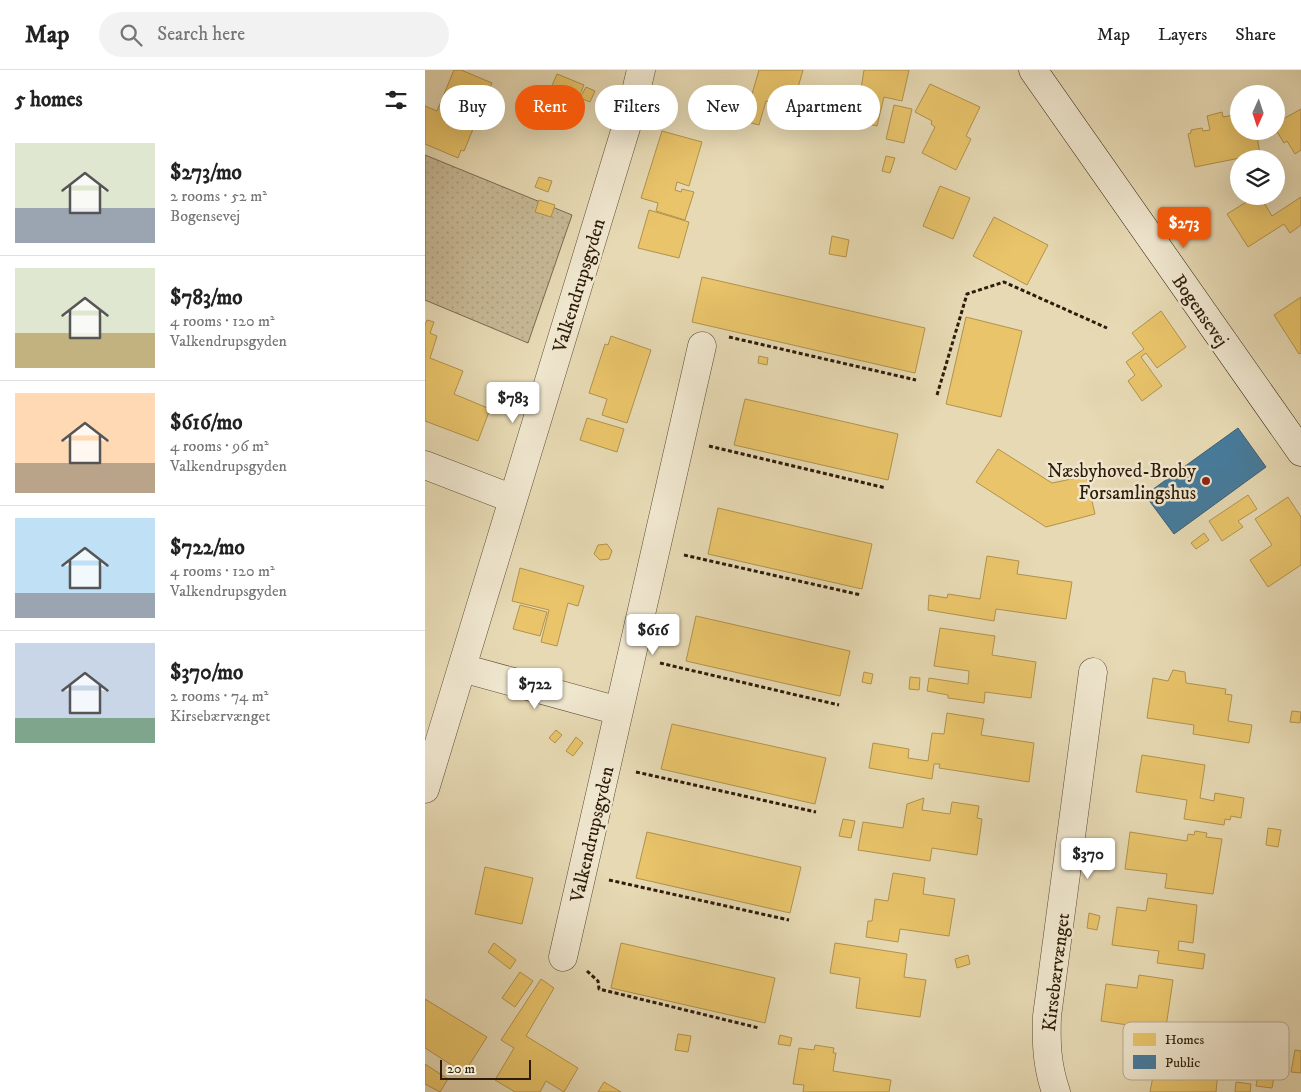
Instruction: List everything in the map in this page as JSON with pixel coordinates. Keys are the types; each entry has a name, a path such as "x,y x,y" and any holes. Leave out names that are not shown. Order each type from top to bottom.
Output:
{"street":[{"name":"Valkendrupsgyden","path":"425,789 632,108 641,70"},
{"name":"Bogensevej","path":"1033,70 1301,452"},
{"name":"Valkendrupsgyden","path":"563,957 702,346"},
{"path":"425,464 513,499"},
{"path":"462,668 619,711"},
{"name":"Kirsebærvænget","path":"1056,1092 1048,1071 1047,1016 1093,672"}],"path":[{"path":"937,395 967,294 1004,282 1107,328"},
{"path":"702,346 715,334 916,380"},
{"path":"681,438 735,453 887,488"},
{"path":"656,549 861,595"},
{"path":"631,657 839,705"},
{"path":"607,765 816,812"},
{"path":"582,874 789,920"},
{"path":"563,957 575,960 598,981 599,989 759,1028"}],"shaded area":[{"path":"425,155 572,215 528,343 425,300"}],"building: Homes":[{"path":"454,70 461,70 492,83 491,85 448,85"},
{"path":"759,70 803,70 799,85 767,85 767,101 759,125 757,124 757,85 755,85"},
{"path":"864,70 909,70 902,101 884,97 880,114 880,85 862,85"},
{"path":"557,74 584,85 552,85"},
{"path":"930,84 980,107 966,136 971,139 956,170 922,153 935,127 931,124 932,121 915,112"},
{"path":"586,87 595,91 590,102 585,100"},
{"path":"440,104 440,130 473,130 464,151 461,150 458,158 425,144 425,106 437,111"},
{"path":"894,105 912,109 904,143 886,139"},
{"path":"1301,109 1301,150 1295,154 1287,141 1284,143 1282,140 1285,140 1285,118"},
{"path":"1222,112 1223,117 1230,116 1230,140 1258,140 1259,150 1230,150 1230,160 1195,167 1188,134 1191,133 1191,130 1202,128 1203,131 1210,130 1207,116"},
{"path":"662,131 702,142 689,186 677,182 675,190 681,192 682,189 694,192 685,220 656,211 658,203 641,198"},
{"path":"886,156 895,158 890,173 882,171"},
{"path":"539,177 552,181 548,192 535,187"},
{"path":"940,186 970,198 953,239 923,226"},
{"path":"1301,197 1301,225 1290,233 1284,224 1248,247 1227,214 1242,205 1265,205 1272,216"},
{"path":"539,200 555,205 551,217 535,212"},
{"path":"649,210 689,222 679,258 638,248"},
{"path":"994,217 1048,245 1027,285 973,256"},
{"path":"832,236 849,240 846,257 829,254"},
{"path":"702,277 925,328 915,373 692,322"},
{"path":"1301,297 1301,353 1299,354 1274,315"},
{"path":"1161,311 1186,347 1157,368 1146,353 1141,357 1162,386 1142,401 1128,381 1135,375 1126,362 1144,349 1132,333"},
{"path":"966,317 1022,331 1001,417 946,404"},
{"path":"427,320 434,322 430,333 437,336 430,358 463,371 454,394 490,409 478,441 425,421 425,325"},
{"path":"611,336 651,350 627,423 602,415 607,399 589,393 605,344 608,345"},
{"path":"759,356 768,358 767,365 758,363"},
{"path":"745,399 898,434 888,480 734,445"},
{"path":"587,418 624,429 617,452 580,440"},
{"path":"998,449 1052,483 1086,476 1095,514 1046,527 976,482"},
{"path":"1248,495 1257,509 1238,521 1243,527 1222,541 1209,521"},
{"path":"1288,497 1301,517 1301,565 1268,587 1250,560 1272,545 1255,519"},
{"path":"718,508 872,544 862,589 708,554"},
{"path":"1204,533 1209,540 1196,549 1191,543"},
{"path":"607,544 612,551 609,559 600,560 594,554 598,545"},
{"path":"987,556 1019,561 1017,574 1072,582 1066,619 996,609 994,621 928,610 929,595 947,598 948,594 980,599"},
{"path":"520,568 584,586 578,606 568,603 557,646 541,642 549,610 512,601"},
{"path":"520,605 547,612 540,636 513,629"},
{"path":"696,616 850,651 840,696 686,661"},
{"path":"940,628 995,636 992,655 1036,662 1031,698 985,692 984,703 948,698 948,695 927,691 929,678 968,684 969,671 934,666"},
{"path":"1173,670 1185,672 1186,683 1226,689 1225,694 1232,695 1228,721 1252,725 1249,743 1193,734 1194,725 1147,718 1153,678 1168,681"},
{"path":"864,672 873,674 871,684 862,682"},
{"path":"910,677 920,678 919,690 909,689"},
{"path":"1292,711 1301,712 1300,723 1290,722"},
{"path":"947,713 984,719 981,735 1034,743 1029,782 939,768 940,764 934,764 932,779 869,768 873,743 909,749 908,758 928,761 932,733 944,734"},
{"path":"672,724 826,758 815,804 661,769"},
{"path":"556,730 562,735 555,743 549,738"},
{"path":"576,737 583,743 573,756 566,751"},
{"path":"1142,755 1205,765 1200,798 1214,801 1215,793 1244,798 1241,818 1231,816 1230,820 1225,819 1224,825 1184,819 1187,800 1136,792"},
{"path":"924,798 922,810 950,814 952,802 979,806 977,818 982,819 977,855 932,848 930,861 858,850 863,822 903,828 907,804"},
{"path":"843,819 855,821 851,838 839,836"},
{"path":"1268,828 1281,830 1278,847 1266,845"},
{"path":"1195,831 1207,833 1206,837 1222,839 1213,894 1165,888 1167,874 1125,869 1130,832 1187,841 1188,834 1194,835"},
{"path":"647,832 801,867 790,913 636,878"},
{"path":"485,867 533,878 522,924 475,914"},
{"path":"893,873 925,878 923,894 955,899 949,936 900,929 898,942 866,937 868,921 872,921 875,899 888,901"},
{"path":"1148,898 1197,905 1193,943 1179,941 1178,950 1205,954 1203,969 1157,963 1159,951 1112,945 1117,907 1146,911"},
{"path":"1089,913 1100,916 1097,930 1087,928"},
{"path":"494,943 516,960 510,969 488,952"},
{"path":"621,943 775,978 765,1023 611,988"},
{"path":"835,943 907,954 904,977 926,980 920,1017 856,1008 860,978 830,973"},
{"path":"968,955 970,964 957,968 955,959"},
{"path":"520,972 533,981 515,1007 502,998"},
{"path":"1139,975 1173,980 1167,1022 1123,1022 1123,1024 1101,1021 1106,984 1137,988"},
{"path":"541,979 554,988 526,1036 578,1068 564,1092 546,1081 540,1092 515,1092 495,1080 514,1048 501,1040"},
{"path":"425,999 487,1037 464,1073 425,1048"},
{"path":"678,1034 691,1036 688,1052 675,1050"},
{"path":"780,1035 792,1038 790,1046 778,1044"},
{"path":"815,1045 834,1048 833,1053 836,1053 833,1071 891,1080 889,1092 803,1092 804,1085 793,1084 799,1048 814,1050"},
{"path":"1295,1050 1301,1051 1301,1073 1291,1072"},
{"path":"425,1064 448,1079 440,1092 425,1084"},
{"path":"1152,1080 1217,1080 1216,1092 1150,1092"},
{"path":"1257,1080 1273,1080 1272,1088 1256,1086"},
{"path":"604,1082 621,1092 598,1092"},
{"path":"1236,1082 1251,1084 1250,1092 1235,1092"}],"building: Public":[{"name":"Næsbyhoved-Broby Forsamlingshus","path":"1238,428 1266,467 1174,534 1145,495"}],"place":[{"name":"Næsbyhoved-Broby Forsamlingshus","path":"1206,481"}]}
